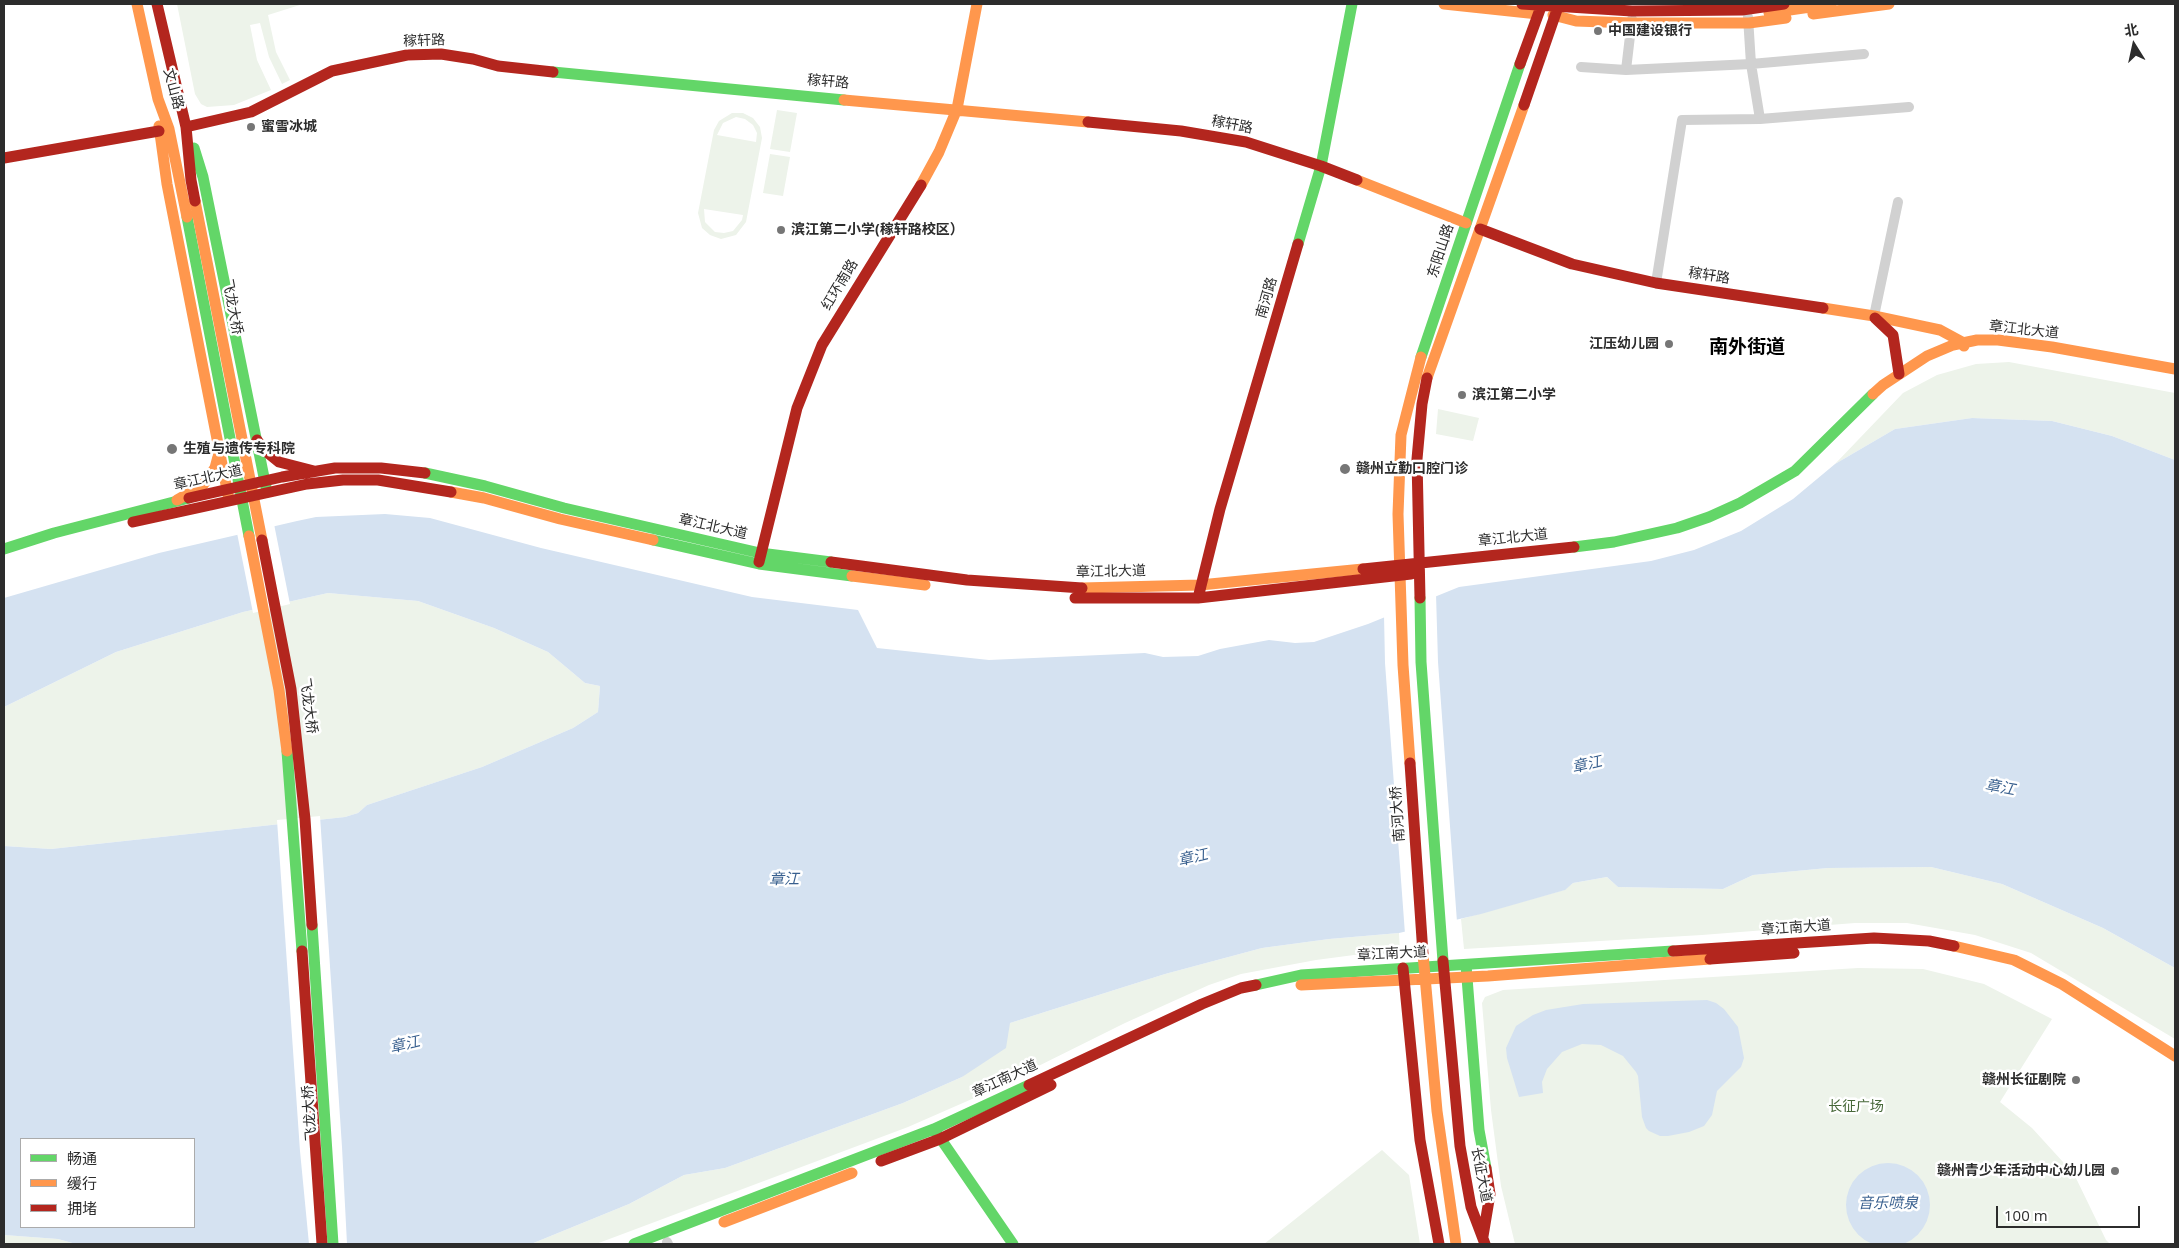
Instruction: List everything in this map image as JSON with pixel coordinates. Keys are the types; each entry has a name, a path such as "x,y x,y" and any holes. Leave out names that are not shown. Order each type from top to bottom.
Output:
{"main road":[{"name":"文山路","path":"137,4 158,98 186,181"},
{"name":"文山路","path":"157,4 186,127 186,181"},
{"name":"红环南路","path":"760,559 797,408 822,345 921,185 939,152 958,109 977,4"},
{"name":"南河路","path":"1198,598 1223,500 1321,166 1352,4"},
{"path":"1444,4 1540,9 1553,15 1632,21 1748,20 1889,4"},
{"path":"1522,4 1632,11 1742,10 1784,4"},
{"name":"东阳山路","path":"1456,1109 1441,939 1421,662 1417,459 1427,376 1480,229 1553,15 1559,4"},
{"path":"1748,20 1831,4"},
{"name":"东阳山路","path":"1398,514 1401,435 1416,373 1540,9"},
{"name":"稼轩路","path":"186,127 251,112 332,71 407,55 441,54 473,59 498,66 548,72 1181,131 1246,142 1321,166 1466,223"},
{"path":"158,98 158,131 228,494"},
{"path":"186,127 203,177 266,486"},
{"path":"4,158 158,131"},
{"name":"飞龙大桥","path":"186,181 272,646 285,734 322,1244"},
{"name":"飞龙大桥","path":"186,181 284,644 297,733 305,819 333,1244"},
{"name":"稼轩路","path":"1480,229 1572,264 1656,283 1874,316 1940,330 1965,347"},
{"path":"1874,316 1893,335 1899,374"},
{"name":"章江北大道","path":"266,486 343,480 395,482 484,498 560,518 760,559 964,590 1077,598 1198,598 1564,557 1679,536 1744,510 1798,477 1887,392 1909,375 1965,347 1998,340 2034,344 2175,369"},
{"name":"章江北大道","path":"4,560 56,542 228,494 266,486 314,471 357,468 423,473 485,486 760,559 966,580 1077,588 1200,585 1558,549 1614,542 1677,528 1709,517 1740,503 1794,471 1884,385 1927,356 1953,345 2041,355 2175,377"},
{"path":"256,439 263,449 279,462 314,471"},
{"path":"177,500 203,485 217,463 220,450"},
{"name":"章江北大道","path":"4,549 54,533 177,500 228,494"},
{"name":"南河大桥","path":"1398,514 1404,675 1422,940 1437,1111 1450,1198"},
{"name":"章江南大道","path":"634,1244 937,1134 1139,1032 1241,988 1301,975 1874,938 1929,940 2014,960 2062,984 2175,1056"},
{"name":"章江南大道","path":"666,1244 937,1134 1206,1010 1242,997 1301,985 1508,975 1874,947 1928,950 2010,969 2058,991 2175,1064"},
{"path":"1466,965 1477,1112 1490,1194 1484,1240"},
{"path":"1404,968 1420,1140 1439,1242"},
{"name":"长征大道","path":"1456,1109 1471,1207 1484,1240"},
{"path":"937,1134 1012,1244"},
{"path":"1439,1242 1450,1198"},
{"path":"1450,1198 1456,1244"}],"street":[{"path":"1748,20 1751,64 1760,120"},
{"path":"1626,70 1632,21"},
{"path":"1581,67 1626,70 1751,64 1864,54"},
{"path":"1656,283 1682,120 1760,120 1908,107"},
{"path":"1874,316 1898,202"}],"green space":[{"path":"177,4 303,4 268,15 276,52 290,80 282,84 269,57 260,23 250,25 257,60 271,90 234,105 207,107 201,104 195,94"},
{"path":"777,110 797,113 790,152 770,149"},
{"path":"732,113 743,113 753,118 760,127 762,138 746,222 736,235 721,239 710,235 702,228 698,213 714,130 719,121","holes":["736,117 745,119 753,125 757,133 756,142 717,135 723,123","704,209 743,215 742,220 733,231 715,232 705,222"]},
{"path":"770,154 790,157 783,196 763,193"},
{"path":"2009,362 2175,393 2175,460 2112,436 2052,421 1972,418 1895,429 1835,464 1903,393 1937,375 1976,364"},
{"path":"1438,409 1479,418 1473,441 1436,434"},
{"path":"328,593 418,601 494,628 548,652 585,683 600,686 598,712 573,728 482,767 367,805 358,813 345,817 51,849 4,846 4,707 116,652 243,612"},
{"path":"1931,867 2002,884 2103,928 2175,968 2175,1039 2031,953 1975,935 1907,923 1855,923 1702,935 1464,949 1461,919 1564,890 1573,883 1607,877 1618,887 1723,889 1753,875 1828,868"},
{"path":"1399,933 1400,953 1354,955 1316,960 1241,974 1209,985 1125,1023 972,1099 908,1127 596,1244 531,1244 629,1204 684,1175 725,1168 903,1103 962,1077 1010,1023 1165,974 1262,948 1329,939"},
{"name":"长征广场","path":"1858,968 1923,969 1984,984 2052,1019 2000,1102 2032,1128 2074,1174 2106,1240 2110,1244 1515,1244 1501,1186 1491,1110 1482,1003 1485,997 1503,990"},
{"path":"1382,1150 1409,1175 1420,1244 1264,1244"},
{"path":"4,1235 58,1239 76,1244 4,1244"}],"water":[{"name":"章江","path":"1972,418 2052,421 2112,436 2175,460 2175,968 2103,928 2002,884 1931,867 1828,868 1753,875 1723,889 1618,887 1607,877 1573,883 1565,890 1481,914 1399,933 1329,939 1262,948 1165,974 1010,1023 1006,1048 962,1077 903,1103 725,1168 684,1175 629,1204 531,1244 76,1244 58,1239 4,1235 4,846 51,849 345,817 358,813 367,805 482,767 573,728 598,712 600,686 585,683 548,652 494,628 418,601 328,593 243,612 116,652 4,707 4,598 159,553 297,521 316,517 385,514 430,518 541,548 752,597 858,610 877,648 989,660 1145,653 1163,657 1198,656 1220,649 1269,640 1295,643 1314,642 1368,624 1459,587 1651,561 1694,550 1741,531 1793,499 1835,464 1895,429"},
{"path":"1707,1000 1716,1003 1724,1009 1738,1027 1744,1058 1741,1067 1717,1091 1712,1115 1704,1126 1689,1132 1668,1136 1660,1136 1649,1131 1642,1117 1636,1072 1623,1056 1601,1045 1582,1044 1562,1052 1547,1069 1542,1082 1543,1093 1519,1097 1507,1058 1506,1048 1516,1026 1533,1015 1546,1010 1583,1004"},
{"name":"音乐喷泉","path":"1880,1163 1896,1163 1912,1170 1923,1181 1930,1197 1927,1221 1918,1235 1912,1240 1896,1247 1880,1247 1864,1240 1853,1229 1846,1213 1846,1197 1853,1181 1864,1170"}],"pier":[{"path":"274,524 290,604 253,613 237,533"},
{"path":"1436,594 1438,662 1457,922 1405,934 1385,663 1384,615"},
{"path":"320,816 347,1244 309,1244 300,1151 277,820"}],"traffic: fast":[{"path":"1298,244 1321,166 1352,4"},
{"path":"1421,357 1520,64"},
{"path":"553,72 844,100"},
{"path":"194,148 203,177 267,492"},
{"path":"187,217 249,536"},
{"path":"1574,547 1614,542 1677,528 1709,517 1740,503 1795,471 1873,394"},
{"path":"425,473 485,486 564,508 760,553 831,562"},
{"path":"4,549 54,533 189,498"},
{"path":"653,540 759,564 852,576"},
{"path":"1420,598 1421,662 1443,961"},
{"path":"287,751 302,951"},
{"path":"312,925 333,1244"},
{"path":"1256,985 1301,975 1673,951"},
{"path":"1466,965 1479,1130 1486,1168"},
{"path":"634,1244 934,1129 1029,1085"},
{"path":"936,1132 1013,1244"}],"traffic: slow":[{"path":"137,4 158,99 169,129 187,217"},
{"path":"921,185 939,152 957,109 977,4"},
{"path":"1444,4 1538,14"},
{"path":"1769,13 1831,4"},
{"path":"1813,14 1889,4"},
{"path":"1553,15 1576,21 1632,23 1749,23 1786,18"},
{"path":"844,100 1088,122"},
{"path":"1427,378 1524,105"},
{"path":"159,126 167,184 229,500"},
{"path":"1357,180 1466,223"},
{"path":"195,201 262,540"},
{"path":"1823,308 1874,316 1940,330 1964,343 1964,346"},
{"path":"1873,394 1883,385 1927,356 1953,345 1977,340 1998,340 2052,347 2175,369"},
{"path":"1410,763 1403,665 1398,514 1401,435 1421,357"},
{"path":"177,500 203,485 215,468 219,453"},
{"path":"451,492 484,498 560,519 653,540"},
{"path":"249,536 279,690 287,751"},
{"path":"1082,588 1200,585 1363,569"},
{"path":"852,576 925,585"},
{"path":"1954,946 2014,960 2062,984 2175,1056"},
{"path":"1423,954 1437,1111 1456,1244"},
{"path":"1301,985 1488,976 1710,959"},
{"path":"724,1222 852,1173"}],"traffic: jam":[{"path":"157,4 186,127 195,201"},
{"path":"1522,4 1632,11 1742,10 1784,4"},
{"path":"1520,64 1542,4"},
{"path":"1524,105 1559,4"},
{"path":"186,127 251,112 332,71 407,55 441,54 473,59 498,66 553,72"},
{"path":"1088,122 1181,131 1246,142 1321,166 1357,180"},
{"path":"4,158 159,131"},
{"path":"759,562 797,408 822,345 921,185"},
{"path":"1480,229 1572,264 1656,283 1823,308"},
{"path":"1199,594 1220,509 1298,244"},
{"path":"1875,318 1893,335 1899,374"},
{"path":"1420,598 1417,459 1422,404 1427,378"},
{"path":"257,440 263,449 279,462 314,471"},
{"path":"189,498 282,477 335,468 381,468 425,473"},
{"path":"133,522 307,484 343,480 378,480 451,492"},
{"path":"262,540 291,689 305,819 312,925"},
{"path":"1363,569 1574,547"},
{"path":"831,562 967,580 1082,588"},
{"path":"1075,598 1198,598 1411,574"},
{"path":"1410,763 1423,954"},
{"path":"1673,951 1874,938 1929,941 1954,946"},
{"path":"302,951 322,1244"},
{"path":"1710,959 1794,953"},
{"path":"1443,961 1460,1146 1471,1207 1485,1244"},
{"path":"1403,968 1420,1140 1439,1244"},
{"path":"1029,1085 1202,1004 1241,988 1256,985"},
{"path":"881,1161 940,1139 1051,1085"},
{"path":"1483,1236 1490,1194 1486,1168"}],"place":[{"name":"中国建设银行","path":"1598,31"},
{"name":"蜜雪冰城","path":"251,127"},
{"name":"滨江第二小学(稼轩路校区）","path":"781,230"},
{"name":"江压幼儿园","path":"1669,344"},
{"name":"滨江第二小学","path":"1462,395"},
{"name":"生殖与遗传专科院","path":"172,449"},
{"name":"赣州立勤口腔门诊","path":"1345,469"},
{"name":"赣州长征剧院","path":"2076,1080"},
{"name":"赣州青少年活动中心幼儿园","path":"2115,1171"}],"district":[{"name":"南外街道","path":"1747,348"}]}
